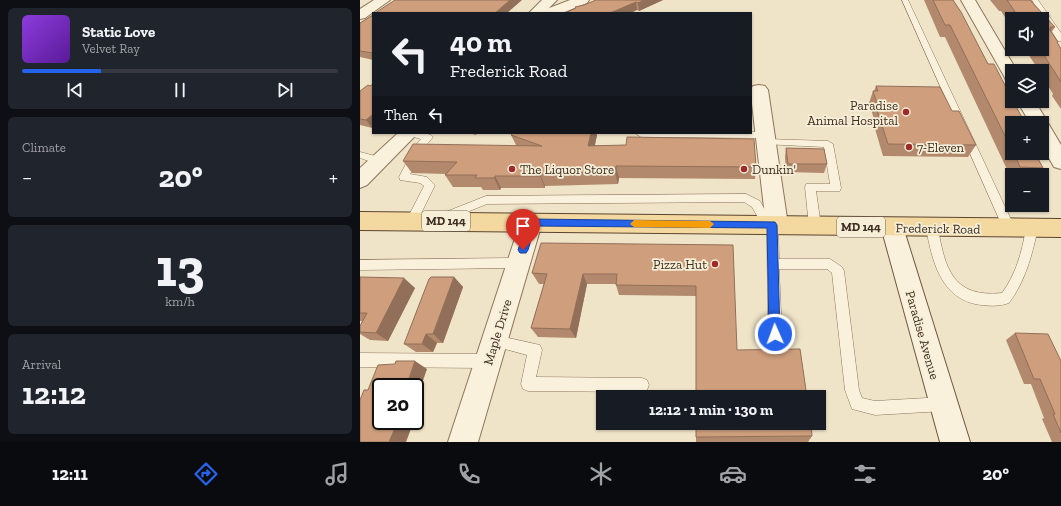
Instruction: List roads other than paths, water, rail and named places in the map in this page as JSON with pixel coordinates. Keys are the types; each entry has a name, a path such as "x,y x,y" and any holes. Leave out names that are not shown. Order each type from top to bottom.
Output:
{"main road":[{"name":"Frederick Road","path":"360,221 932,228 1061,228"}],"street":[{"path":"360,14 382,0"},
{"path":"537,12 550,0"},
{"path":"552,12 582,0"},
{"path":"968,0 1005,64"},
{"path":"757,99 766,139 772,225"},
{"path":"360,180 408,134"},
{"path":"1049,141 1061,162"},
{"name":"Maple Drive","path":"463,442 532,223"},
{"name":"Paradise Avenue","path":"892,227 955,442"}],"lane":[{"path":"905,0 1009,228"},
{"path":"1035,0 1061,39"},
{"path":"412,221 430,186 423,180 404,177 420,146 428,137 414,134"},
{"path":"641,134 766,139 828,144 836,188 810,187 815,226"},
{"path":"360,155 380,160"},
{"path":"435,221 486,200 746,198 756,204 772,225 775,334"},
{"path":"932,228 935,249 943,272 954,288 967,295 983,300 1005,299 1012,290 1024,265 1032,228"},
{"path":"360,265 519,263"},
{"path":"773,264 830,264 838,271 852,390 857,404 875,408 944,404"},
{"path":"360,360 492,351 535,350 528,384 642,385"}],"place":[{"name":"Paradise Animal Hospital","path":"906,112"},
{"name":"7-Eleven","path":"909,147"},
{"name":"The Liquor Store","path":"512,169"},
{"name":"Dunkin'","path":"744,169"},
{"name":"Pizza Hut","path":"715,264"}]}
